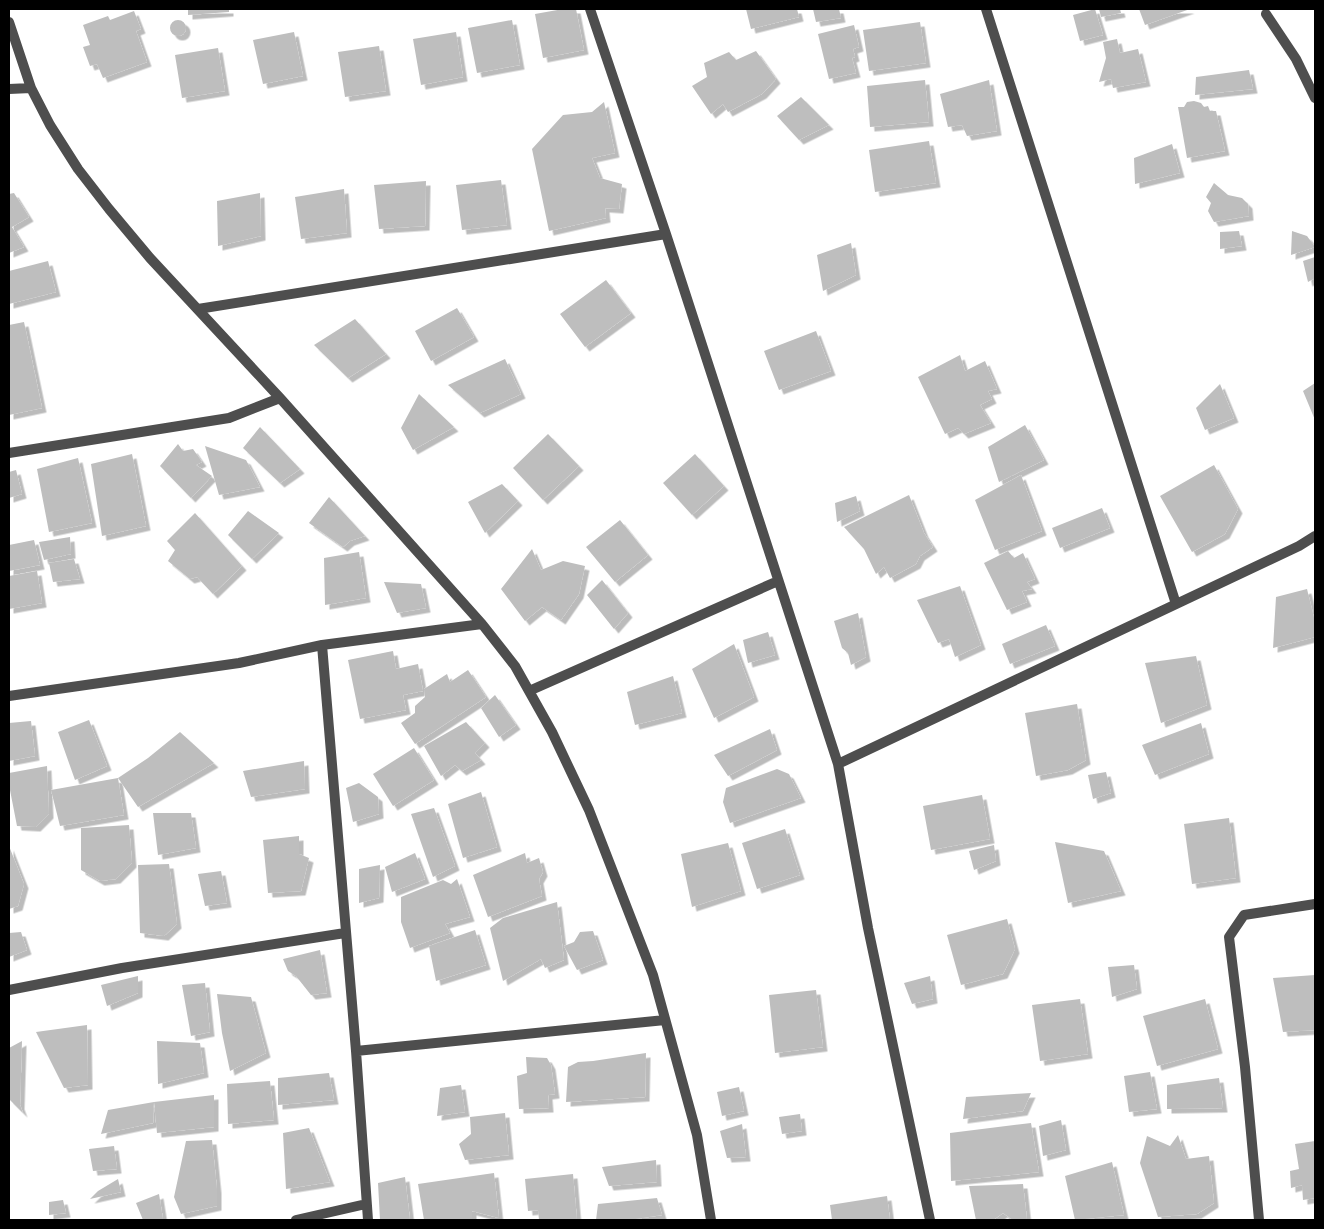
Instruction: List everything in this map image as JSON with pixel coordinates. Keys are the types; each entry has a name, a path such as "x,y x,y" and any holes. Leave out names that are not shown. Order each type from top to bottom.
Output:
{"street":[{"path":"590,9 666,234 838,764 868,928 930,1220"},
{"path":"986,9 1176,604"},
{"path":"1266,14 1296,59 1315,98"},
{"path":"9,22 30,88 50,125 83,176 115,216 482,624 515,666 552,732 590,810 653,975 697,1134 711,1220"},
{"path":"9,89 30,88"},
{"path":"198,309 666,234"},
{"path":"9,453 229,418 280,398"},
{"path":"838,764 1299,546 1315,536"},
{"path":"529,691 778,581"},
{"path":"9,696 239,663 322,645 482,624"},
{"path":"322,645 356,1051 368,1220"},
{"path":"1259,1220 1245,1067 1229,937 1244,915 1315,904"},
{"path":"9,990 122,968 345,933"},
{"path":"356,1051 665,1020"},
{"path":"296,1220 366,1204"}],"building":[{"path":"188,9 229,9 229,12 188,15"},
{"path":"563,9 576,9 584,50 543,58 535,14"},
{"path":"746,9 797,9 799,17 751,29"},
{"path":"813,9 839,9 841,18 816,22"},
{"path":"1095,9 1103,35 1080,41 1073,15"},
{"path":"1099,9 1120,9 1121,13 1101,17"},
{"path":"1139,9 1190,9 1145,25"},
{"path":"134,11 141,29 136,31 147,62 103,78 97,64 90,66 83,47 90,45 83,25 108,16 110,20"},
{"path":"175,20 181,20 186,25 184,34 175,36 170,31 170,25"},
{"path":"512,20 520,65 477,73 468,28"},
{"path":"920,22 926,63 869,71 863,30"},
{"path":"854,25 859,47 853,49 855,57 852,58 856,73 829,79 818,34"},
{"path":"294,32 303,76 263,84 253,40"},
{"path":"456,32 463,77 421,85 413,39"},
{"path":"1117,39 1120,53 1138,49 1146,82 1113,88 1111,79 1099,82 1106,58 1103,42"},
{"path":"379,46 386,91 345,97 338,52"},
{"path":"218,48 225,91 182,98 175,55"},
{"path":"756,51 776,79 762,94 728,112 723,104 711,114 692,86 707,77 704,63 729,52 736,60"},
{"path":"1249,70 1253,89 1195,95 1196,77"},
{"path":"925,80 929,122 870,127 867,86"},
{"path":"989,80 997,131 967,136 962,125 948,127 940,94"},
{"path":"801,97 829,125 799,140 777,116"},
{"path":"604,102 615,153 592,158 600,178 622,184 619,209 605,208 606,218 549,231 532,149 563,115 592,112"},
{"path":"1187,102 1201,103 1204,107 1208,106 1210,111 1216,111 1225,151 1187,158 1178,107 1184,107"},
{"path":"929,141 936,183 875,192 869,150"},
{"path":"1172,144 1180,173 1135,184 1134,158"},
{"path":"501,180 507,225 462,230 456,185"},
{"path":"426,181 425,226 379,229 374,185"},
{"path":"1214,183 1228,195 1242,198 1248,204 1249,216 1214,222 1208,211 1211,203 1206,197"},
{"path":"344,189 347,233 301,239 295,197"},
{"path":"14,193 29,217 12,227 24,247 9,253 9,194"},
{"path":"260,193 261,236 218,246 217,201"},
{"path":"1239,231 1242,246 1220,249 1220,232"},
{"path":"1292,231 1307,236 1315,247 1291,255"},
{"path":"851,243 856,275 823,291 817,255"},
{"path":"1315,257 1315,278 1308,282 1303,261"},
{"path":"48,261 56,292 9,304 9,271"},
{"path":"606,280 631,313 585,347 560,314"},
{"path":"457,308 474,337 431,361 415,331"},
{"path":"355,319 386,354 348,378 314,345"},
{"path":"24,322 42,408 9,415 9,325"},
{"path":"816,331 831,371 779,390 764,351"},
{"path":"960,355 965,371 985,361 997,389 988,391 992,399 980,405 991,423 964,434 958,428 945,434 918,377"},
{"path":"505,359 521,394 480,413 448,385"},
{"path":"1315,383 1315,420 1303,391"},
{"path":"1220,384 1234,418 1205,430 1196,408"},
{"path":"419,394 454,427 413,450 401,428"},
{"path":"1025,425 1044,460 999,482 988,447"},
{"path":"260,427 300,469 280,483 243,448"},
{"path":"548,434 579,466 543,500 513,468"},
{"path":"178,444 183,451 193,449 202,462 196,465 212,476 191,498 160,466"},
{"path":"205,446 246,460 260,487 219,495"},
{"path":"132,454 146,526 102,536 91,464"},
{"path":"695,454 724,486 692,515 663,483"},
{"path":"78,458 92,523 49,532 37,469"},
{"path":"1214,465 1238,509 1225,534 1192,552 1160,496"},
{"path":"16,470 22,494 9,498 9,472"},
{"path":"1021,475 1042,531 995,550 975,500"},
{"path":"502,484 518,501 485,533 468,502"},
{"path":"909,495 924,533 933,547 920,556 916,564 890,578 884,567 876,574 864,549 844,527"},
{"path":"856,496 860,511 837,522 835,503"},
{"path":"329,497 365,536 350,541 343,547 309,523"},
{"path":"1102,508 1110,528 1060,548 1052,528"},
{"path":"248,511 279,533 252,559 228,535"},
{"path":"195,513 242,566 213,594 197,577 190,579 168,561 175,550 167,541"},
{"path":"620,520 648,555 615,582 586,547"},
{"path":"70,537 71,554 44,560 39,542"},
{"path":"34,540 40,565 9,571 9,545"},
{"path":"532,549 541,570 563,561 585,566 579,594 561,620 542,607 525,621 501,589"},
{"path":"1008,551 1014,558 1023,553 1035,579 1027,582 1032,589 1022,591 1027,602 1007,610 984,563"},
{"path":"359,552 366,598 325,605 324,558"},
{"path":"74,559 80,579 53,582 49,563"},
{"path":"37,571 42,603 9,609 9,576"},
{"path":"602,580 628,613 614,629 587,595"},
{"path":"384,582 421,584 426,608 397,613"},
{"path":"960,586 981,645 955,657 949,639 938,643 917,600"},
{"path":"1307,589 1315,622 1315,637 1273,648 1276,597"},
{"path":"858,613 866,657 851,665 848,653 842,648 834,621"},
{"path":"1046,625 1055,646 1010,664 1002,644"},
{"path":"768,632 775,655 748,663 743,640"},
{"path":"734,644 754,697 714,718 692,669"},
{"path":"393,651 396,669 418,664 423,691 403,695 406,710 360,719 348,660"},
{"path":"1196,656 1207,705 1161,723 1145,663"},
{"path":"468,670 486,697 415,744 401,723 415,713 415,706 425,697 424,689 447,674 450,682"},
{"path":"673,676 682,713 635,725 627,692"},
{"path":"495,695 516,725 499,737 481,708"},
{"path":"1077,704 1086,760 1068,770 1036,776 1025,713"},
{"path":"89,720 107,766 75,780 58,732"},
{"path":"31,721 35,756 9,761 9,723"},
{"path":"466,722 485,743 475,753 481,760 462,771 455,765 441,776 424,746"},
{"path":"1201,723 1209,754 1155,775 1142,745"},
{"path":"770,729 777,750 728,776 714,755"},
{"path":"180,732 214,763 138,807 118,778 148,758"},
{"path":"414,748 434,780 393,806 373,774"},
{"path":"304,761 305,789 251,797 243,771"},
{"path":"47,766 49,814 36,827 17,826 9,785 9,773"},
{"path":"777,769 789,774 801,798 730,823 723,802 726,788"},
{"path":"1106,772 1111,793 1093,799 1088,775"},
{"path":"118,778 124,815 60,826 51,790"},
{"path":"359,783 378,797 379,814 353,822 346,788"},
{"path":"481,792 497,847 463,858 448,804"},
{"path":"982,795 990,839 931,850 923,806"},
{"path":"434,808 455,866 433,877 411,814"},
{"path":"153,813 191,813 196,848 158,855"},
{"path":"1229,818 1236,878 1192,884 1184,824"},
{"path":"129,825 132,863 116,879 100,881 81,870 81,828"},
{"path":"785,829 800,875 757,889 742,843"},
{"path":"299,836 299,854 309,858 301,891 268,893 263,840"},
{"path":"1055,842 1104,851 1121,891 1068,903"},
{"path":"728,843 741,891 692,907 681,854"},
{"path":"994,845 996,861 974,870 969,851"},
{"path":"9,846 24,884 18,906 9,909"},
{"path":"415,853 425,879 392,892 385,867"},
{"path":"525,853 527,863 539,858 543,872 539,879 542,896 488,917 473,875"},
{"path":"169,864 177,924 164,936 140,933 138,865"},
{"path":"380,865 379,898 359,903 359,869"},
{"path":"221,871 227,903 205,906 198,874"},
{"path":"457,879 470,917 445,924 450,933 410,948 401,922 401,897 443,880 451,884"},
{"path":"557,902 564,960 545,968 541,959 503,981 490,928 503,918"},
{"path":"1007,919 1015,949 1003,974 961,985 947,935"},
{"path":"475,930 486,965 436,981 429,946"},
{"path":"593,931 603,960 577,970 564,946 574,942 580,932"},
{"path":"21,932 27,950 9,957 9,933"},
{"path":"320,950 327,993 311,995 296,976 288,971 283,959"},
{"path":"1134,965 1137,989 1112,997 1108,967"},
{"path":"1315,975 1315,1030 1283,1032 1273,978"},
{"path":"138,976 138,993 107,1006 101,985"},
{"path":"930,976 933,999 912,1004 904,983"},
{"path":"205,983 210,1032 191,1036 182,985"},
{"path":"816,990 823,1047 775,1053 769,995"},
{"path":"217,994 251,997 266,1053 230,1071 222,1033"},
{"path":"1080,999 1088,1054 1040,1061 1032,1005"},
{"path":"1205,999 1218,1049 1157,1066 1143,1016"},
{"path":"87,1025 88,1085 64,1088 36,1032"},
{"path":"22,1041 20,1105 23,1113 9,1099 9,1048"},
{"path":"157,1041 200,1043 204,1073 158,1084"},
{"path":"646,1053 645,1097 566,1102 568,1067 578,1062"},
{"path":"526,1057 547,1058 551,1065 555,1094 548,1095 549,1108 519,1109 517,1076 527,1073"},
{"path":"1150,1072 1157,1109 1129,1112 1124,1076"},
{"path":"329,1073 334,1100 278,1105 278,1078"},
{"path":"1219,1078 1223,1108 1167,1109 1167,1085"},
{"path":"270,1081 274,1120 228,1124 227,1084"},
{"path":"461,1085 465,1112 437,1116 440,1088"},
{"path":"739,1087 744,1111 722,1116 717,1092"},
{"path":"1031,1093 1023,1111 963,1119 966,1097"},
{"path":"214,1095 214,1127 157,1133 154,1102"},
{"path":"154,1102 153,1123 101,1134 108,1110"},
{"path":"505,1113 509,1155 465,1160 459,1144 471,1134 470,1117"},
{"path":"800,1114 802,1131 782,1134 779,1117"},
{"path":"1061,1120 1066,1150 1043,1156 1039,1126"},
{"path":"1031,1123 1039,1172 951,1181 950,1133"},
{"path":"742,1124 746,1157 727,1158 720,1131"},
{"path":"309,1128 330,1182 286,1189 283,1133"},
{"path":"1178,1135 1186,1159 1209,1156 1214,1203 1197,1214 1158,1217 1140,1163 1147,1136 1170,1146"},
{"path":"212,1140 217,1206 181,1214 174,1197 186,1141"},
{"path":"1315,1141 1315,1198 1303,1200 1302,1185 1291,1188 1290,1171 1299,1169 1295,1144"},
{"path":"114,1146 117,1169 93,1171 89,1149"},
{"path":"656,1160 657,1182 609,1186 602,1167"},
{"path":"1112,1162 1124,1215 1075,1220 1065,1176"},
{"path":"494,1173 499,1218 472,1211 472,1220 424,1220 418,1184"},
{"path":"573,1174 577,1220 539,1220 538,1210 528,1211 525,1179"},
{"path":"405,1177 410,1220 380,1220 378,1183"},
{"path":"118,1179 121,1192 90,1199 98,1191"},
{"path":"1023,1184 1027,1220 1013,1220 1003,1213 993,1220 976,1220 969,1186"},
{"path":"159,1194 163,1219 143,1220 136,1203"},
{"path":"887,1196 890,1220 832,1220 830,1205"},
{"path":"657,1198 662,1215 629,1220 596,1220 598,1204"},
{"path":"63,1200 66,1213 49,1215 49,1202"}]}
